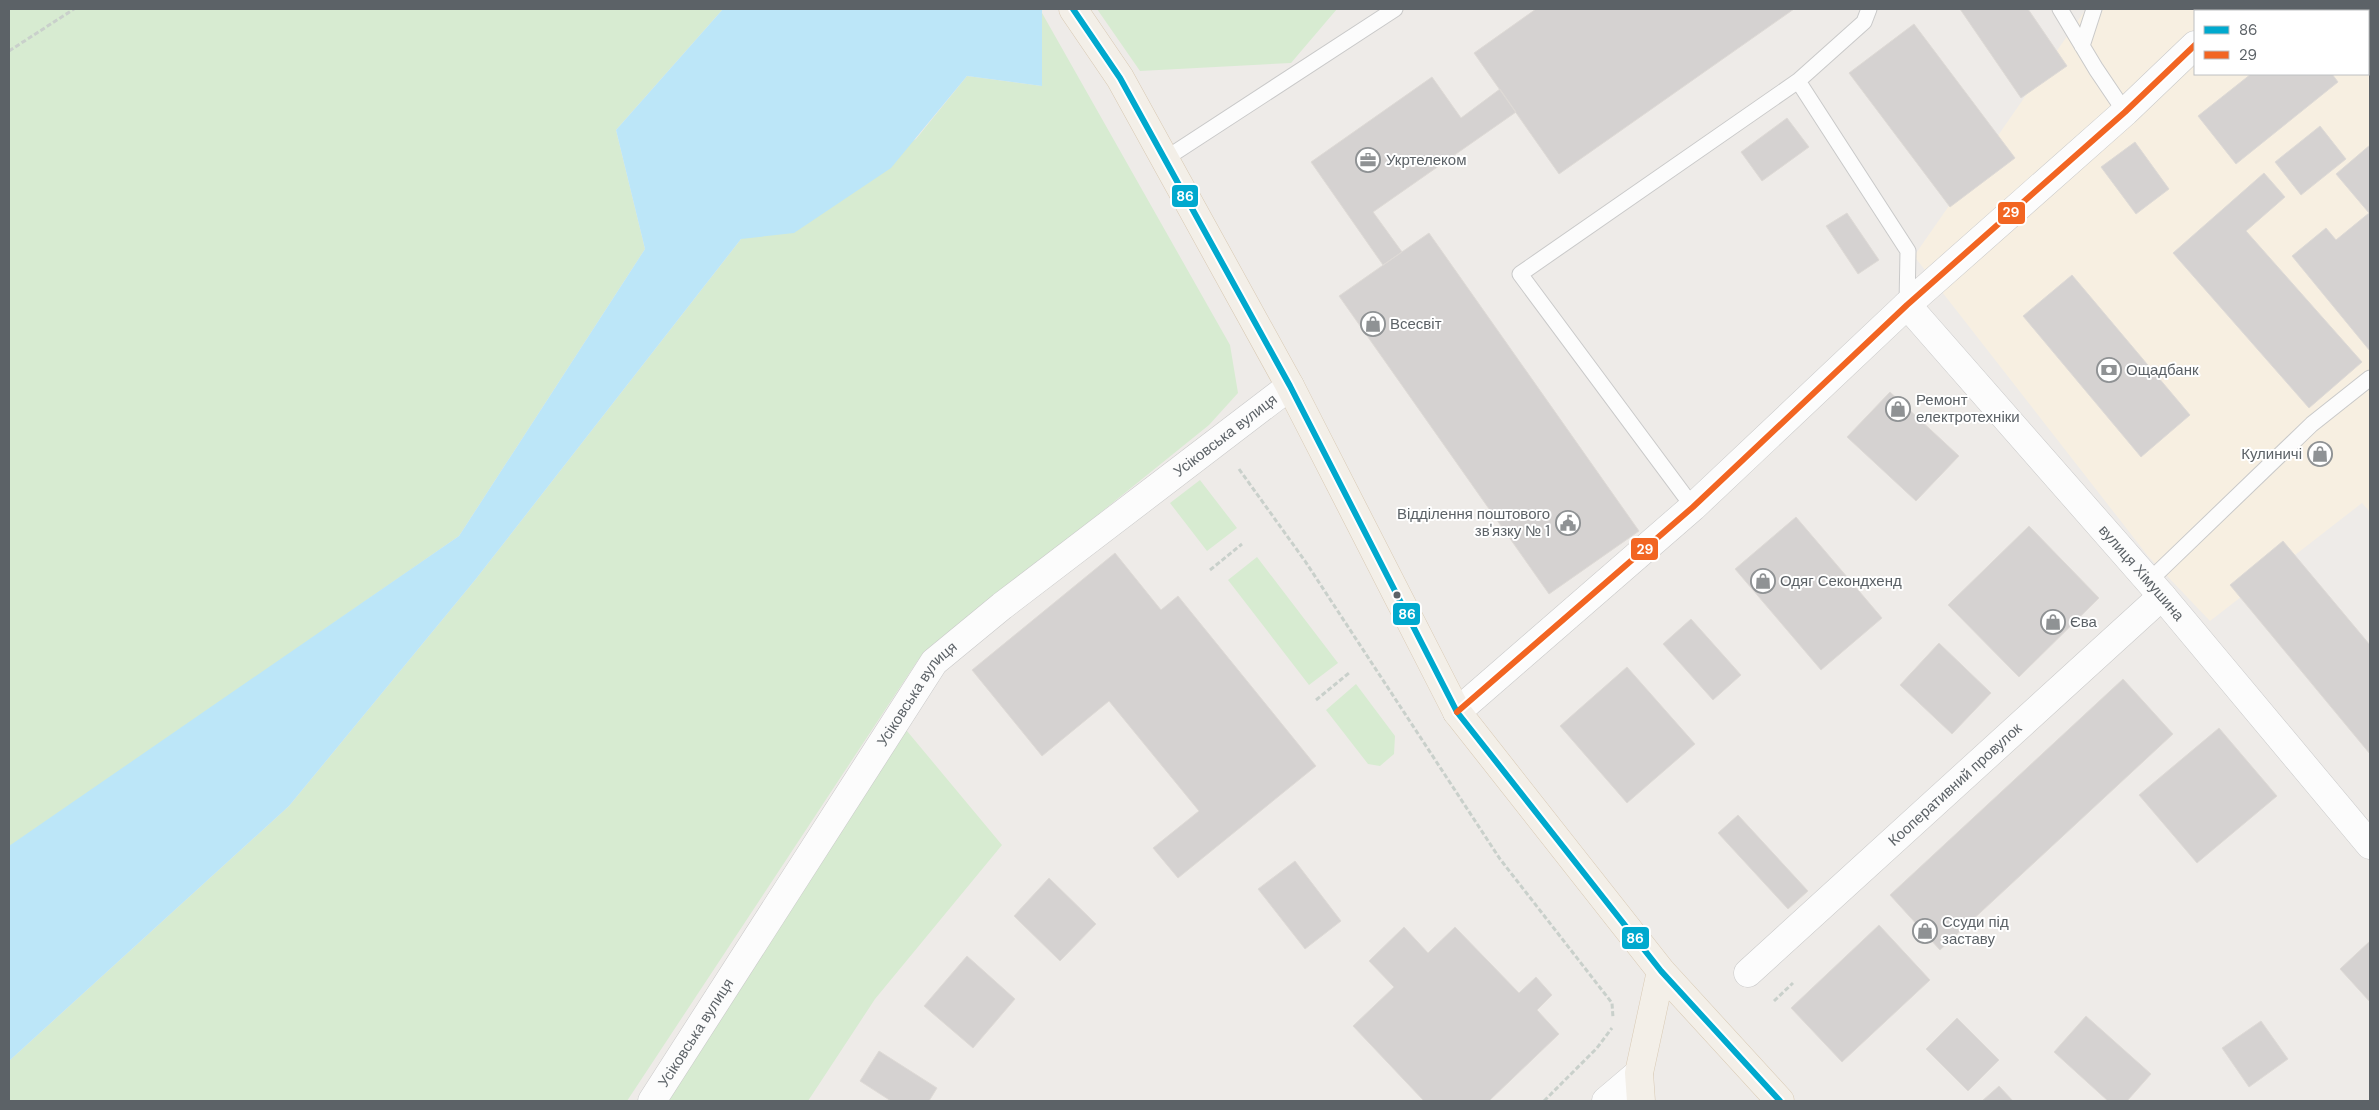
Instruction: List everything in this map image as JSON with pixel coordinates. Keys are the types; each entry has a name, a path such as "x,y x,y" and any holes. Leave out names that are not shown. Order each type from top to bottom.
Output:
{"main road":[{"path":"1073,9 1120,78 1290,386 1457,712 1661,971 1780,1101"},
{"path":"1641,1101 1639,1073 1661,971"}],"street":[{"path":"1457,712 1693,507 1907,305 2125,112 2194,46"},
{"name":"вулиця Хімушина","path":"1907,305 2156,589 2370,845"},
{"name":"Усіковська вулиця","path":"652,1101 934,662 1002,606 1290,386"},
{"name":"Кооперативний провулок","path":"1748,973 2156,589"},
{"path":"1606,1101 1639,1073"}],"lane":[{"path":"1165,158 1395,9"},
{"path":"1693,507 1520,274 1798,80 1864,22 1869,9"},
{"path":"2060,9 2125,112"},
{"path":"2082,46 2094,9"},
{"path":"1798,80 1908,251 1907,305"},
{"path":"2156,589 2312,424 2370,378"}],"path":[{"path":"9,51 74,9"},
{"path":"1219,440 1305,562 1500,860 1612,1003 1614,1025 1597,1048 1544,1101"},
{"path":"1210,570 1242,544"},
{"path":"1316,700 1349,673"}],"shaded area":[{"path":"2086,9 2370,9 2370,512 2362,503 2210,621 2148,556 1914,256"}],"green space":[{"path":"9,9 723,9 616,130 645,249 459,536 100,785 9,858"},
{"path":"1097,9 1337,9 1291,63 1140,71"},
{"path":"1042,13 1230,345 1238,393 1209,425 918,660 627,1101 9,1101 9,1061 289,806 475,580 741,239 916,139 967,76 1042,86"},
{"path":"1200,480 1237,528 1207,551 1170,503"},
{"path":"1257,557 1338,663 1309,685 1228,580"},
{"path":"1356,684 1395,736 1394,754 1380,766 1368,764 1326,710"},
{"path":"897,719 1002,845 875,999 808,1101 652,1101"}],"water":[{"path":"723,9 1042,9 1042,86 967,76 891,168 794,233 741,239 475,580 289,806 9,1061 9,846 459,536 645,249 616,130"}],"building":[{"path":"1536,9 1794,9 1559,174 1474,53"},
{"path":"1960,9 2028,9 2067,66 2021,98"},
{"path":"1914,24 2015,158 1950,207 1849,73"},
{"path":"2250,75 2333,75 2338,82 2236,164 2198,116"},
{"path":"1432,77 1461,118 1500,89 1516,112 1373,212 1402,252 1383,265 1311,162"},
{"path":"1787,118 1809,147 1762,181 1741,152"},
{"path":"2320,126 2346,159 2301,195 2275,162"},
{"path":"2135,142 2169,189 2136,214 2101,167"},
{"path":"2370,145 2370,351 2292,256 2326,228 2336,240 2369,213 2336,174"},
{"path":"2264,173 2285,197 2246,231 2362,362 2309,408 2173,253"},
{"path":"1847,213 1879,260 1858,274 1826,226"},
{"path":"1429,233 1639,531 1549,594 1339,296"},
{"path":"2072,275 2190,415 2141,457 2023,316"},
{"path":"1890,392 1959,456 1916,501 1847,437"},
{"path":"1796,517 1882,618 1821,670 1735,569"},
{"path":"2029,526 2099,598 2019,677 1948,605"},
{"path":"2283,541 2370,645 2370,754 2230,585"},
{"path":"1115,553 1161,610 1178,596 1316,766 1178,878 1153,848 1199,811 1109,701 1042,756 972,670"},
{"path":"1691,619 1741,675 1713,700 1663,644"},
{"path":"1939,643 1991,693 1952,734 1900,685"},
{"path":"1627,667 1695,744 1627,803 1560,726"},
{"path":"2123,679 2173,734 1940,950 1890,895"},
{"path":"2219,728 2277,796 2197,863 2139,795"},
{"path":"1738,815 1808,891 1788,909 1718,833"},
{"path":"1295,861 1341,921 1305,949 1258,889"},
{"path":"1049,878 1096,924 1060,961 1014,916"},
{"path":"1879,925 1930,980 1842,1062 1791,1008"},
{"path":"1404,927 1428,953 1455,927 1519,993 1536,977 1552,995 1537,1010 1559,1034 1489,1101 1424,1101 1353,1026 1394,987 1369,961"},
{"path":"2370,941 2370,1002 2340,969"},
{"path":"967,956 1015,999 973,1048 924,1006"},
{"path":"2086,1016 2151,1074 2127,1101 2108,1101 2054,1052"},
{"path":"1957,1018 1999,1060 1968,1091 1926,1049"},
{"path":"2261,1021 2288,1059 2249,1087 2222,1048"},
{"path":"879,1051 937,1088 929,1101 891,1101 860,1081"},
{"path":"1999,1086 2013,1101 1982,1101"}],"transit line":[{"name":"86","path":"1073,9 1120,78 1290,386 1457,712 1661,971 1780,1101"},
{"name":"29","path":"1457,712 1693,507 1907,305 2125,112 2194,46"}],"place":[{"name":"Укртелеком","path":"1368,160"},
{"name":"Всесвіт","path":"1373,324"},
{"name":"Ощадбанк","path":"2109,370"},
{"name":"Ремонт електротехніки","path":"1898,409"},
{"name":"Кулиничі","path":"2320,454"},
{"name":"Відділення поштового зв'язку № 1","path":"1568,523"},
{"name":"Одяг Секондхенд","path":"1763,581"},
{"name":"Єва","path":"2053,622"},
{"name":"Ссуди під заставу","path":"1925,931"}]}
